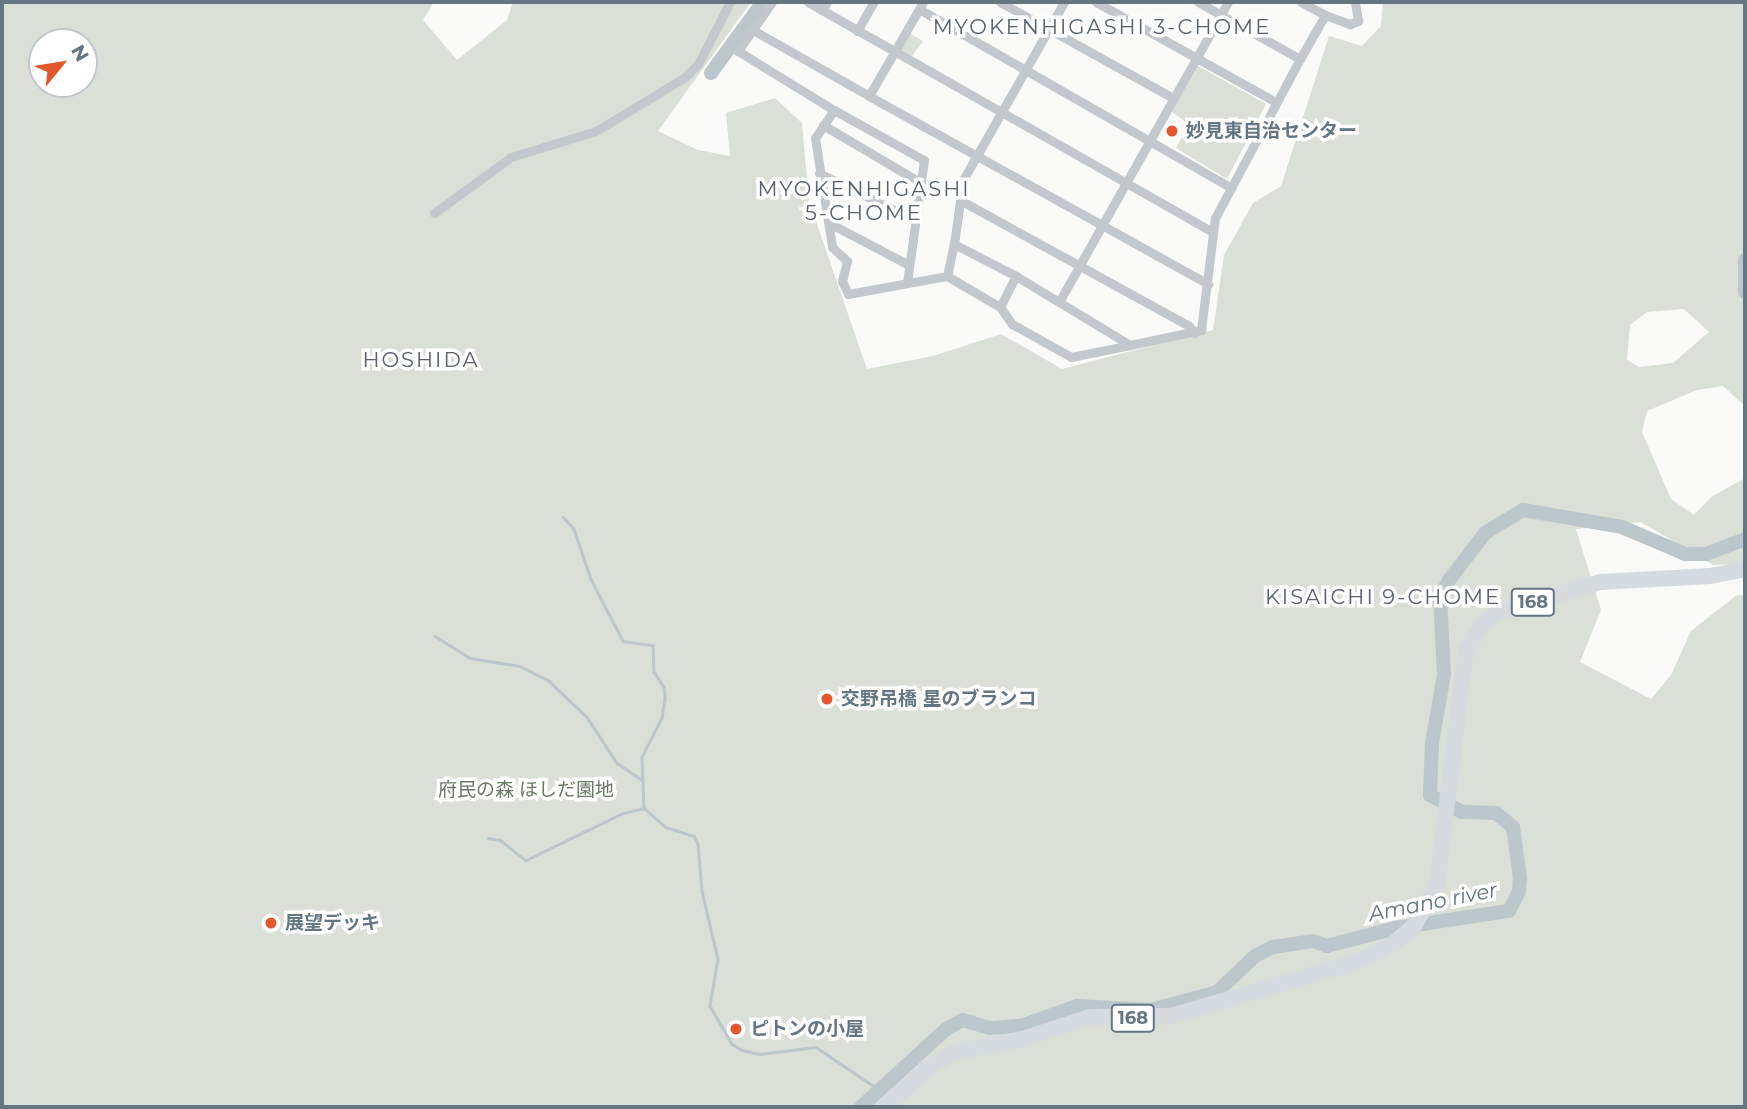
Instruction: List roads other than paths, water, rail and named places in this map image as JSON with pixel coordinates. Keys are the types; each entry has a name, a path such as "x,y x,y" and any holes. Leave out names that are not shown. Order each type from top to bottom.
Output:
{"highway":[{"name":"168","path":"885,1107 928,1068 953,1053 1022,1039 1090,1017 1171,1016 1356,962 1393,944 1427,908 1437,886 1466,650 1487,620 1600,582 1710,576 1745,569"}],"street":[{"path":"434,213 511,157 596,131 685,77 707,49 730,2"},
{"path":"772,2 738,51 834,110 924,160 912,219 907,283"},
{"path":"808,2 825,6 857,31 893,52 1211,231"},
{"path":"857,31 874,2"},
{"path":"1000,2 1173,98"},
{"path":"947,276 963,180 1064,2"},
{"path":"1096,2 1274,101"},
{"path":"1198,2 1300,60"},
{"path":"1059,302 1228,2"},
{"path":"1301,2 1350,24 1358,21 1355,2"},
{"path":"869,96 921,6 1025,71 1231,188"},
{"path":"834,110 815,138 832,247 847,261 842,281 849,294 947,276 1000,307 1012,324 1071,357 1194,333 1205,324 1211,231 1274,101 1325,15"},
{"path":"753,30 1100,227 1208,284"},
{"path":"823,125 918,181"},
{"path":"819,173 912,219"},
{"path":"960,200 1189,326 1194,333"},
{"path":"829,223 908,264"},
{"path":"954,244 1016,276 1130,345"},
{"path":"1000,307 1016,276"}],"waterway":[{"path":"711,73 763,2"},
{"name":"Amano river","path":"1745,260 1745,292"},
{"name":"Amano river","path":"861,1107 946,1029 963,1020 989,1028 1021,1026 1077,1006 1150,1010 1217,992 1255,956 1273,947 1313,941 1327,946 1396,928 1509,911 1519,891 1520,878 1513,827 1496,813 1462,812 1430,795 1432,743 1444,674 1440,597 1449,580 1485,533 1523,510 1622,527 1685,554 1706,554 1745,539"},
{"path":"563,517 574,529 591,579 623,641 653,645 654,672 664,687 665,699 662,718 642,757 644,808 666,827 694,836 698,844 702,891 718,959 710,1006 732,1044 742,1050 759,1054 816,1047 878,1089"},
{"path":"435,636 470,658 520,666 549,681 587,717 617,763 642,780"},
{"path":"488,838 500,840 526,860 623,813 644,808"}],"place":[{"name":"妙見東自治センター","path":"1172,131"},
{"name":"交野吊橋 星のブランコ","path":"827,699"},
{"name":"展望デッキ","path":"271,923"},
{"name":"ピトンの小屋","path":"736,1029"}],"district":[{"name":"MYOKENHIGASHI 3-CHOME","path":"1102,27"},
{"name":"MYOKENHIGASHI 5-CHOME","path":"864,201"},
{"name":"HOSHIDA","path":"421,360"},
{"name":"KISAICHI 9-CHOME","path":"1383,597"}],"park label":[{"name":"府民の森 ほしだ園地","path":"526,790"}]}
